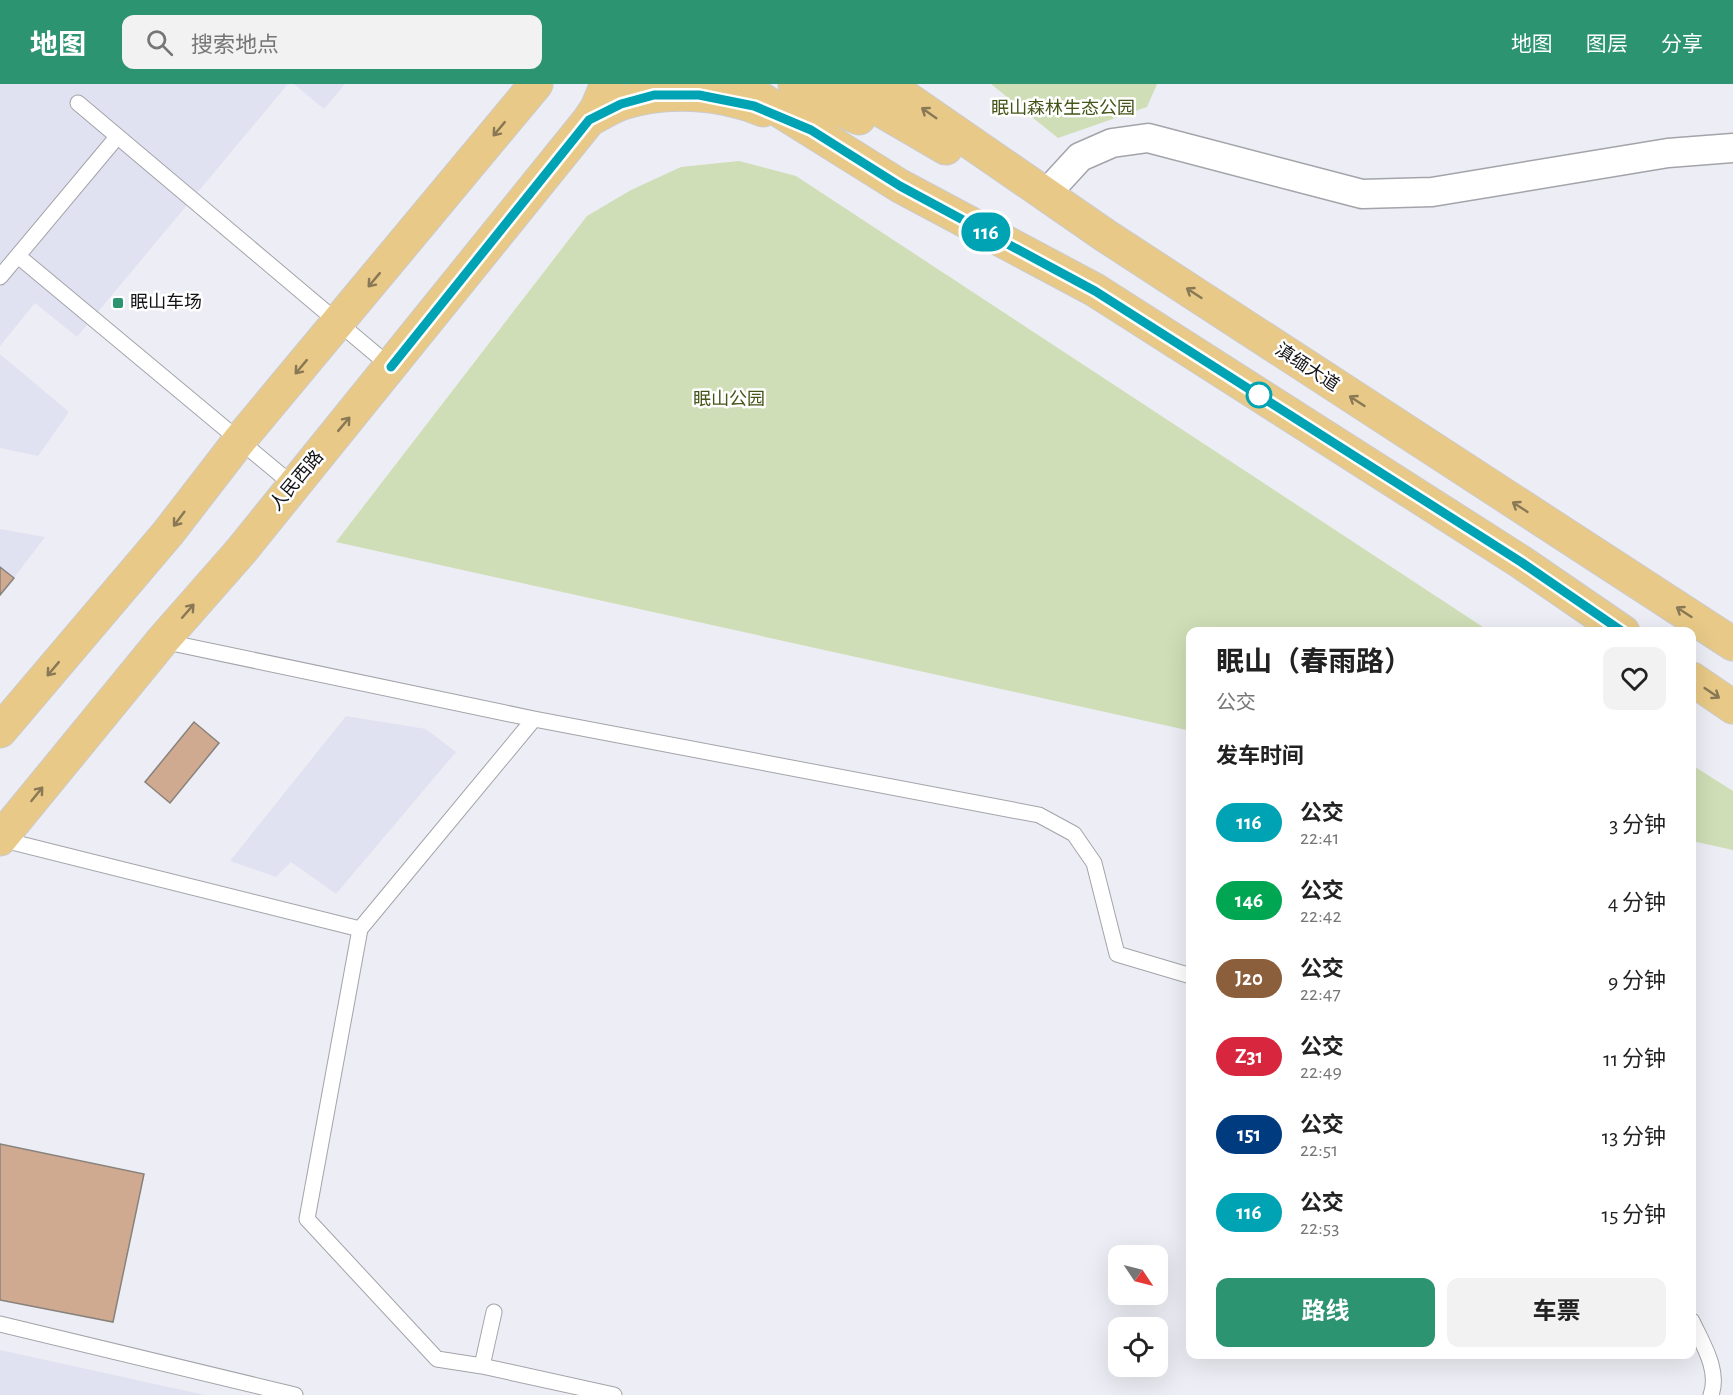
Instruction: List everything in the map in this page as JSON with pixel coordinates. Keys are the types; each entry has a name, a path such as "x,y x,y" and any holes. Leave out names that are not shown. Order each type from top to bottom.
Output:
{"main road":[{"path":"0,731 168,533 239,441 536,84"},
{"path":"589,120 607,84"},
{"path":"737,84 775,90 940,146 1046,194"},
{"path":"836,84 940,146"},
{"name":"滇缅大道","path":"886,84 1046,194 1440,455 1733,644"},
{"path":"775,90 811,130"},
{"path":"589,120 621,104 654,95 699,95 754,106 811,130 900,186 1095,291 1521,562 1616,627"},
{"name":"人民西路","path":"0,839 162,640 391,367 589,120"},
{"path":"1696,682 1733,707"}],"street":[{"path":"1046,194 1080,157 1112,143 1148,138 1362,194 1432,192 1668,153 1733,148"}],"lane":[{"path":"78,103 391,367"},
{"path":"0,277 117,137"},
{"path":"18,256 293,485"},
{"path":"162,640 534,719 1040,815 1074,834 1094,863 1117,954 1186,975"},
{"path":"534,719 360,929 307,1219 437,1359 482,1366 614,1395"},
{"path":"0,839 360,929"},
{"path":"482,1366 494,1312"},
{"path":"0,1324 295,1395"},
{"path":"1696,1330 1711,1365 1715,1385 1711,1395"}],"shaded area":[{"path":"0,84 288,84 77,337 35,303 0,346"},
{"path":"294,84 345,84 324,109"},
{"path":"0,354 69,412 38,456 0,448"},
{"path":"0,529 45,537 0,596"},
{"path":"346,716 426,729 456,752 336,894 291,862 276,877 230,861"},
{"path":"0,1350 205,1395 0,1395"}],"green space":[{"name":"眠山森林生态公园","path":"991,84 1157,84 1147,107 1058,138"},
{"name":"眠山公园","path":"739,161 796,176 1483,627 1186,627 1186,730 336,542 587,216 631,190 681,167"},
{"path":"1696,768 1733,791 1733,850 1696,842"}],"building":[{"path":"0,567 14,578 0,595"},
{"path":"194,722 219,743 170,803 145,782"},
{"path":"0,1144 144,1174 113,1322 0,1300"}],"bus line":[{"name":"116","path":"391,367 589,120 621,104 654,95 699,95 754,106 811,130 900,186 1095,291 1521,562 1616,627"}],"place":[{"name":"眠山车场","path":"118,303"}]}
